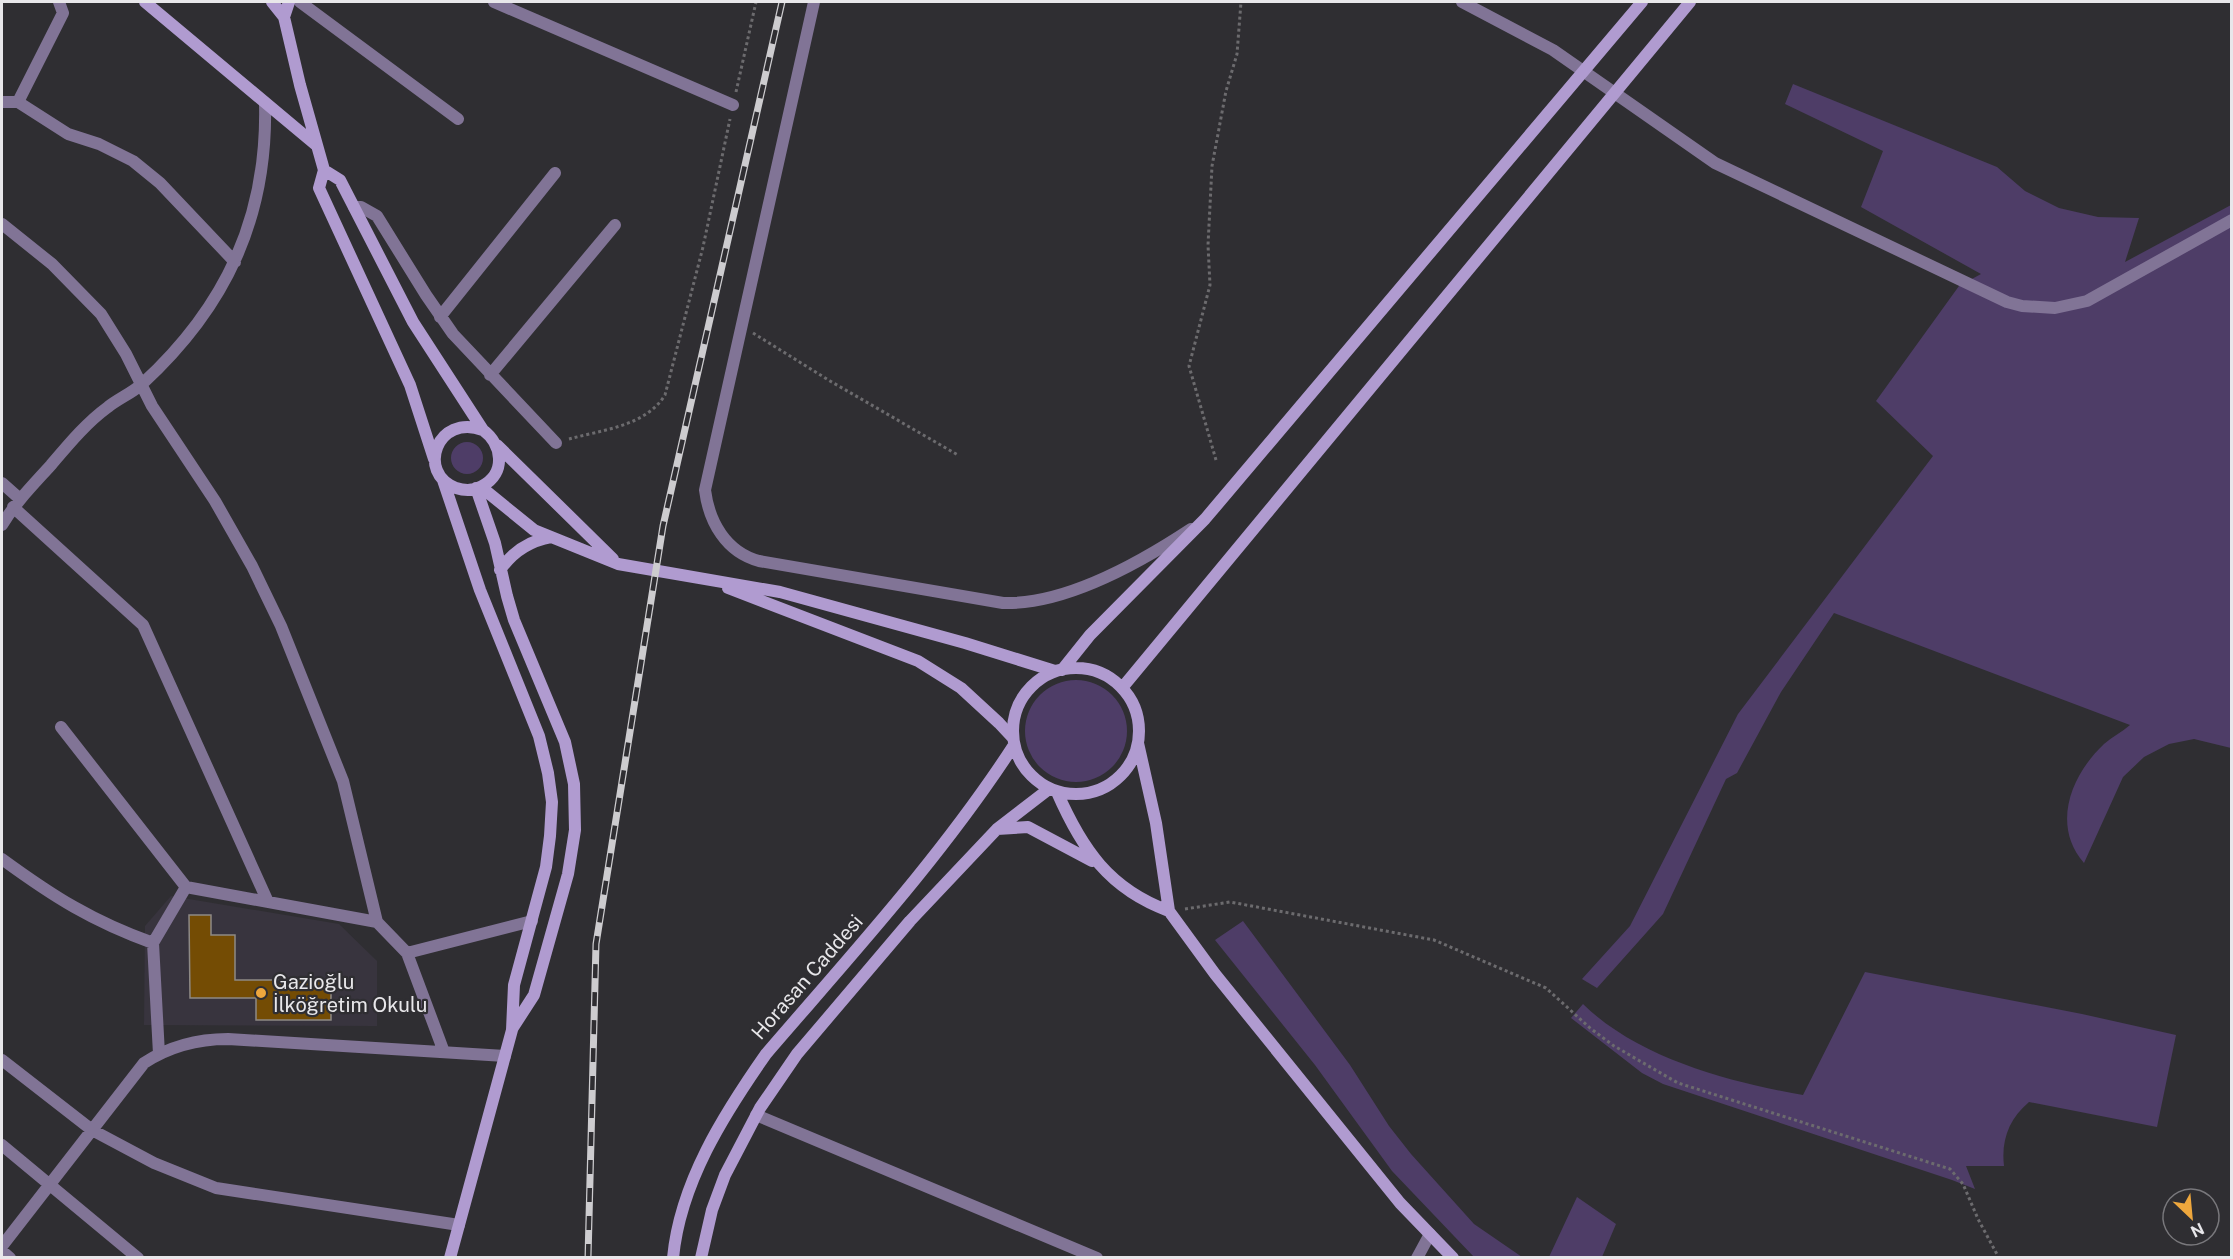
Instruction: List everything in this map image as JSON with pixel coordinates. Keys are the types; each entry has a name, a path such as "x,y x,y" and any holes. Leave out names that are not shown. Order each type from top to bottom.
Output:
{"street":[{"path":"18,102 63,13 59,2"},
{"path":"145,2 316,145"},
{"path":"272,2 284,17 324,170 319,188 410,385 480,590 532,715 548,773 552,802 546,867 514,985 512,1030 450,1257"},
{"path":"284,17 289,2"},
{"path":"300,2 458,119"},
{"path":"494,2 733,105"},
{"path":"814,2 705,490 709,512 719,531 734,549 750,558 1003,603 1024,603 1067,591 1124,568 1162,548 1205,519"},
{"path":"1462,2 1520,32 1584,71 1715,163 1992,296 2022,306 2055,308 2087,301 2232,220"},
{"path":"1013,742 1013,719 1024,695 1038,681 1058,670 1205,519 1642,2"},
{"path":"1122,688 1690,2"},
{"path":"2,102 18,102 68,134 99,144 134,161 160,183 235,262"},
{"path":"2,525 16,503 77,435 100,414 140,386 202,318 235,262 247,232 261,182 265,103"},
{"path":"324,170 340,180 413,322 483,429 618,564"},
{"path":"440,317 555,173"},
{"path":"354,207 362,207 377,216 440,317 471,355 556,442"},
{"path":"2,224 52,264 94,307 113,331 140,386 234,533 281,626 343,781 377,922 408,953 444,1052"},
{"path":"490,375 615,225"},
{"path":"435,462 435,452 445,434 463,426 483,429"},
{"path":"443,480 461,489 478,488 489,481 499,464 496,444"},
{"path":"2,483 16,503 143,625 268,902"},
{"path":"478,488 534,530 618,564 753,587 812,601 1058,670 1082,668 1095,670 1107,676 1122,688 1134,704 1138,717 1138,743 1156,823 1169,911 1215,974 1385,1185 1453,1257"},
{"path":"478,488 495,543 514,620 565,742 574,784 572,852 556,917 534,995 512,1030"},
{"path":"500,570 520,548 551,537"},
{"path":"708,579 918,662 960,688 1013,742 1025,770 1034,779 1053,790 1083,794 1108,786 1128,768 1138,743"},
{"path":"62,727 186,887 377,922"},
{"name":"Horasan Caddesi","path":"673,1257 676,1232 687,1195 718,1130 749,1078 766,1054 891,910 986,788 1013,742"},
{"path":"701,1257 718,1193 756,1115 778,1080 818,1028 910,921 997,829 1053,790"},
{"path":"1053,790 1076,832 1098,864 1124,888 1153,905 1169,911"},
{"path":"997,829 1028,827 1098,864"},
{"path":"2,859 58,899 86,915 119,931 153,943"},
{"path":"159,1054 153,943 186,887"},
{"path":"408,953 532,921"},
{"path":"2,1246 144,1064 159,1054 178,1046 211,1039 505,1056"},
{"path":"2,1060 92,1130 154,1163 216,1188 459,1225"},
{"path":"756,1115 1097,1257"},
{"path":"2,1145 138,1257"},
{"path":"1417,1257 1430,1234"},
{"path":"2,1251 10,1257"}],"path":[{"path":"556,442 639,419 654,409 665,395 703,247 756,2"},
{"path":"1216,460 1189,366 1210,285 1208,236 1212,166 1226,91 1237,54 1241,2"},
{"path":"741,325 830,381 958,455"},
{"path":"1169,911 1230,902 1434,940 1545,988 1614,1046 1678,1083 1950,1169 1963,1184 1978,1220 1999,1257"}],"shaded area":[{"path":"1793,84 1997,167 2025,191 2059,208 2098,217 2139,218 2125,262 2231,205 2231,748 2194,739 2169,744 2144,757 2123,777 2084,863 2074,848 2069,833 2067,817 2074,785 2092,756 2130,725 1834,613 1781,692 1737,773 1726,779 1663,914 1597,988 1582,979 1630,926 1738,714 1933,456 1876,401 1959,286 1981,274 1861,207 1883,151 1785,104"},
{"path":"467,442 478,447 483,458 478,469 467,474 456,469 451,458 456,447"},
{"path":"1076,680 1096,684 1112,695 1123,711 1127,731 1123,751 1112,767 1096,778 1076,782 1056,778 1040,767 1029,751 1025,731 1029,711 1040,695 1056,684"},
{"name":"Gazioğlu İlköğretim Okulu","path":"171,896 339,924 377,961 377,1026 144,1025 145,926"},
{"path":"1243,921 1350,1065 1389,1126 1411,1154 1474,1224 1522,1257 1474,1257 1392,1171 1315,1065 1215,940"},
{"path":"1865,972 2082,1014 2176,1035 2157,1127 2029,1102 2016,1116 2008,1131 2004,1147 2004,1166 1966,1166 1975,1189 1663,1084 1642,1073 1571,1018 1583,1004 1605,1023 1630,1039 1686,1065 1745,1083 1803,1095"},
{"path":"1577,1197 1616,1224 1602,1257 1549,1257"}],"building":[{"path":"189,915 211,915 211,935 235,935 235,980 331,980 331,1020 256,1020 256,998 190,998"}],"railway":[{"path":"588,1258 596,944 663,526 782,2"}],"place":[{"name":"Gazioğlu İlköğretim Okulu","path":"261,993"}]}
